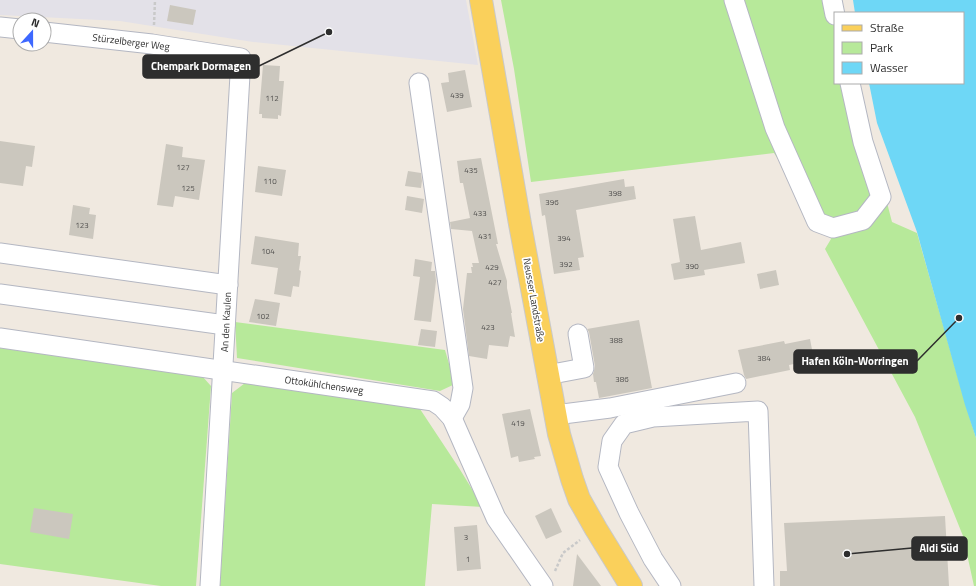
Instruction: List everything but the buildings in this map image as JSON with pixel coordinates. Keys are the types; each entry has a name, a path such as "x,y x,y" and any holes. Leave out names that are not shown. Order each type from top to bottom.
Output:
{"main road":[{"name":"Neusser Landstraße","path":"481,0 517,209 559,434 579,499 631,586"}],"street":[{"path":"734,0 775,128 817,222 833,228 863,220 880,197 863,142 850,84"},
{"path":"832,0 835,12"},
{"path":"0,27 12,28"},
{"name":"Stürzelberger Weg","path":"52,33 152,44 241,58"},
{"name":"An den Kaulen","path":"210,586 224,370 225,325 241,58"},
{"path":"419,83 463,388 460,404 452,418"},
{"path":"0,253 228,285"},
{"path":"0,294 225,325"},
{"path":"547,375 584,368 578,334"},
{"name":"Ottokühlchensweg","path":"0,338 432,401 442,406 452,418 496,518 549,579"},
{"path":"555,416 610,408 736,383"},
{"path":"671,586 628,513 608,467 612,441 624,424 653,417 758,411 764,586"}],"path":[{"path":"155,0 155,20"},
{"path":"549,579 563,553 576,542 596,529"}],"shaded area":[{"path":"0,0 466,0 478,65 253,42 120,21 52,18 52,12 12,12 12,16 0,15"}],"green space":[{"path":"501,0 835,0 834,84 856,84 892,222 917,233 976,438 976,586 974,586 963,536 915,417 825,249 831,239 774,153 531,182 514,69"},
{"path":"235,322 445,350 455,384 440,391 237,358"},
{"path":"0,348 202,376 211,386 196,586 161,586 0,564"},
{"path":"249,380 420,409 483,507 432,504 425,586 220,586 232,393"}],"water":[{"path":"853,0 976,0 976,438 965,405 917,232 877,123 869,84 964,84 964,12 855,12"}],"place":[{"name":"Chempark Dormagen","path":"329,32"},
{"name":"Hafen Köln-Worringen","path":"959,318"},
{"name":"Aldi Süd","path":"847,554"}]}
